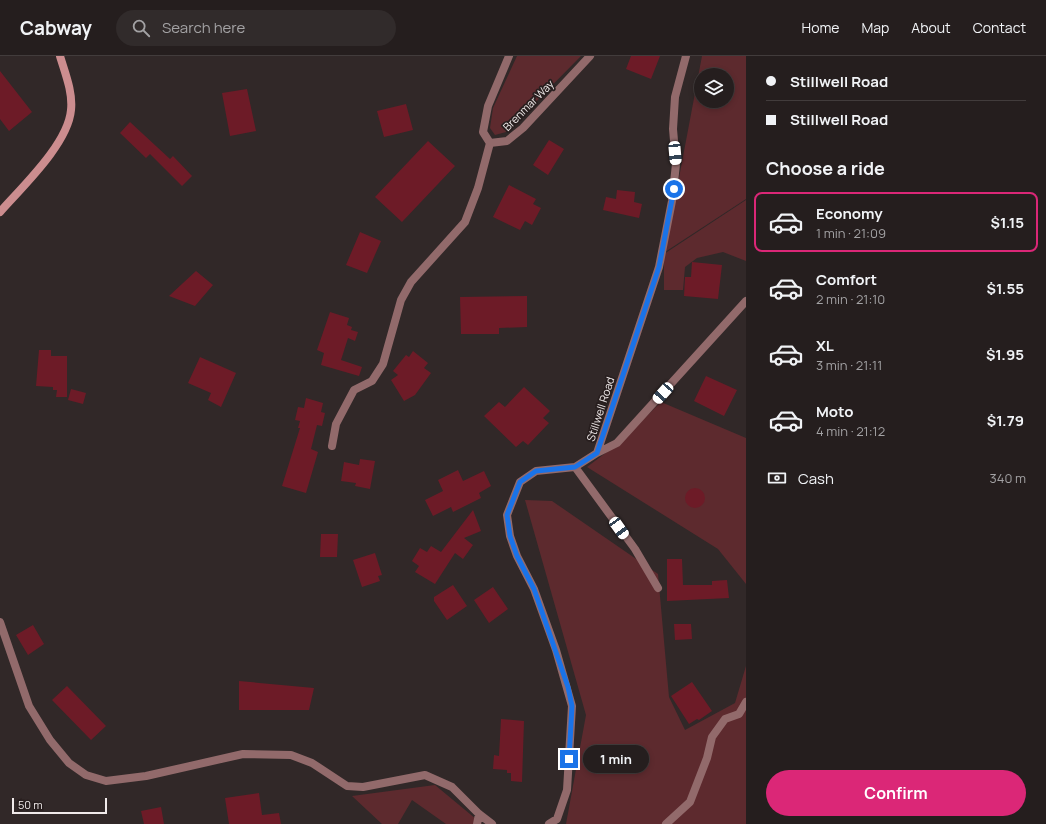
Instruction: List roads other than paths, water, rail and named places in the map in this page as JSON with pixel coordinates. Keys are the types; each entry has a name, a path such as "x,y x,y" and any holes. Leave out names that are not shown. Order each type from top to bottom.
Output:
{"street":[{"path":"0,212 48,158 64,132 71,110 68,81 60,56"},
{"name":"Brenmar Way","path":"509,56 488,106 483,132 490,143 507,141 523,128 590,56"},
{"name":"Stillwell Road","path":"549,824 557,819 567,790 572,706 556,650 534,589 517,556 510,536 507,515 520,482 536,471 575,467 597,453 659,267 672,201 676,164 673,129 675,97 686,56"},
{"path":"332,446 336,424 354,390 372,381 383,364 401,300 411,282 465,222 478,188 490,143"},
{"path":"597,453 618,443 746,301"},
{"path":"575,467 635,549 658,588"},
{"path":"0,622 29,706 50,740 64,758 86,775 106,781 146,776 243,754 291,755 312,763 347,786 363,787 425,775 452,787 479,814 492,824"},
{"path":"666,824 690,802 707,758 712,737 725,719 739,714 746,702"},
{"path":"477,824 479,814"}]}
